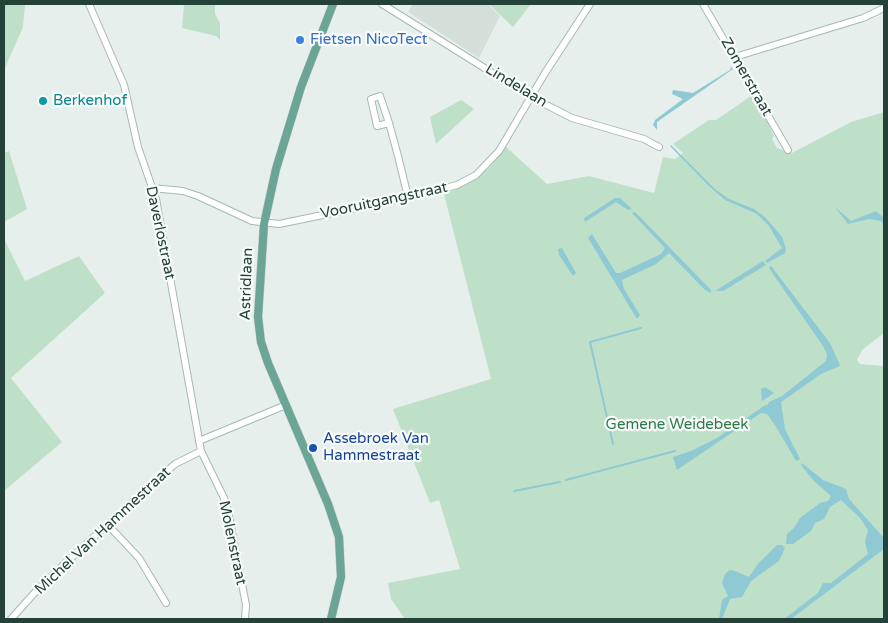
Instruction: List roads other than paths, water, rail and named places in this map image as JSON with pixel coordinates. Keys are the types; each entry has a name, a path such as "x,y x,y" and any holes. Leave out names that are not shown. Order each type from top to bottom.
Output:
{"main road":[{"name":"Astridlaan","path":"331,619 341,577 339,537 268,363 259,330 264,224 287,129 333,4"}],"street":[{"name":"Daverlostraat","path":"89,4 124,86 138,148 152,188 199,440"},
{"name":"Lindelaan","path":"382,4 531,97 572,118 644,139 659,147"},
{"name":"Vooruitgangstraat","path":"264,224 286,224 446,189 476,175 499,151 590,4"},
{"name":"Zomerstraat","path":"704,4 788,150"},
{"path":"736,57 864,18 884,8"},
{"path":"389,123 408,197"},
{"path":"152,188 182,191 198,196 252,221 264,224"},
{"path":"199,440 286,405"},
{"name":"Molenstraat","path":"199,440 201,450 224,498 228,511 246,605 245,619"},
{"name":"Michel Van Hammestraat","path":"11,619 38,589 175,464 201,450"},
{"path":"108,525 138,558 166,604"}],"water":[{"path":"731,67 733,69 657,122 657,130 653,125 655,120 683,99 672,94 673,90 693,93 730,70"},
{"path":"671,145 716,190 729,199 754,209 766,218 782,237 786,249 785,253 767,263 765,261 782,248 769,226 757,214 725,200 709,186"},
{"path":"615,198 620,198 632,209 628,210 616,202 585,222 584,218"},
{"path":"835,207 851,221 876,211 884,218 884,225 881,221 869,219 848,224"},
{"path":"635,212 711,290 711,293 705,290 669,253 656,264 622,280 624,289 640,315 637,319 588,238 592,234 616,273 620,273 661,254 665,248 632,213"},
{"path":"562,248 576,273 573,276 559,255 558,249"},
{"path":"763,261 766,265 723,291 715,291"},
{"path":"771,266 830,343 840,366 821,374 781,402 785,429 800,459 797,461 795,459 767,414 761,413 677,470 673,457 691,451 717,438 767,404 766,408 769,402 782,396 826,361 827,354 823,346 773,274 769,267"},
{"path":"765,387 774,393 762,401 761,389"},
{"path":"802,463 823,480 846,489 849,499 884,538 884,549 791,619 784,619 818,593 823,583 831,583 868,554 865,542 868,530 860,518 841,500 830,507 824,519 815,523 811,531 793,544 786,544 787,534 794,528 800,518 820,503 828,501 831,496 813,480 801,465"},
{"path":"777,545 782,545 785,548 779,561 751,581 742,597 730,599 722,619 719,619 722,600 728,596 722,583 725,574 730,570 749,577 758,564"}],"waterway":[{"path":"613,444 590,342 641,328"},
{"path":"566,480 675,451"},
{"path":"514,491 560,482"}],"place":[{"name":"Fietsen NicoTect","path":"300,40"},
{"name":"Berkenhof","path":"43,101"},
{"name":"Assebroek Van Hammestraat","path":"313,448"}],"park label":[{"name":"Gemene Weidebeek","path":"677,425"}]}
